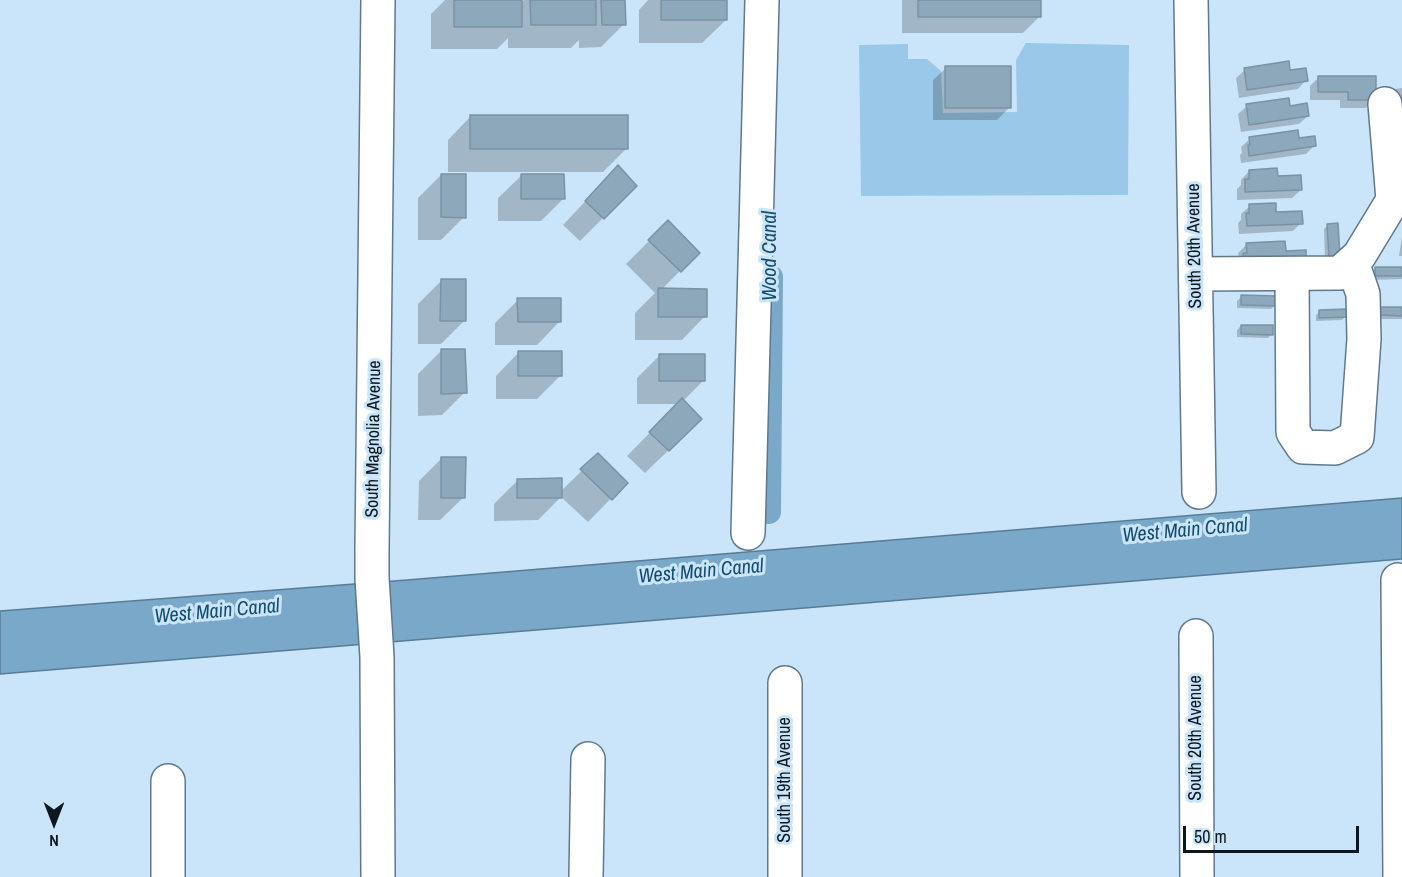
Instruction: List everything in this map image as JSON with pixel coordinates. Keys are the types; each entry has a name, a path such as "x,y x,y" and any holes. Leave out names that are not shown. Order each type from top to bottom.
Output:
{"street":[{"name":"South Magnolia Avenue","path":"378,0 372,578 377,657 378,877"},
{"path":"748,533 762,0"},
{"name":"South 20th Avenue","path":"1191,0 1199,492"},
{"path":"1196,274 1340,273 1359,256 1398,197 1385,104"},
{"path":"1292,274 1293,432 1303,447 1335,448 1357,437 1364,339 1363,294 1352,262"},
{"path":"1398,580 1400,877"},
{"name":"South 20th Avenue","path":"1196,636 1197,877"},
{"name":"South 19th Avenue","path":"785,683 785,877"},
{"path":"586,877 588,759"},
{"path":"168,781 168,877"}],"shaded area":[{"path":"1026,43 1129,45 1128,195 861,196 859,45 908,44 908,59 927,59 941,71 943,113 1017,112 1016,60"}],"water":[{"name":"West Main Canal","path":"1402,498 1402,559 0,674 0,611"}],"building":[{"path":"454,0 522,0 522,27 454,27"},
{"path":"530,0 596,0 596,25 531,25"},
{"path":"601,0 625,0 626,25 602,25"},
{"path":"661,0 727,0 727,20 661,20"},
{"path":"918,0 1041,0 1041,17 918,17"},
{"path":"1289,61 1290,70 1306,68 1308,81 1247,90 1244,68"},
{"path":"945,66 1011,66 1011,108 945,108"},
{"path":"1318,76 1376,76 1376,100 1348,100 1348,92 1318,92"},
{"path":"1289,98 1290,106 1307,103 1309,116 1249,125 1246,104"},
{"path":"470,115 628,115 628,149 470,149"},
{"path":"1298,130 1299,138 1315,136 1316,146 1249,156 1249,137"},
{"path":"618,165 637,186 604,219 585,201"},
{"path":"1277,168 1278,176 1301,175 1302,190 1245,192 1245,179 1249,179 1249,170"},
{"path":"441,174 466,174 466,218 441,217"},
{"path":"521,174 564,174 565,199 521,199"},
{"path":"1276,203 1276,212 1302,211 1303,224 1247,226 1246,213 1249,213 1249,204"},
{"path":"668,220 700,253 681,272 648,240"},
{"path":"1338,223 1340,257 1329,258 1327,224"},
{"path":"1285,241 1286,251 1306,250 1306,263 1244,265 1243,253 1247,253 1246,243"},
{"path":"1375,267 1402,267 1402,276 1375,276"},
{"path":"441,279 466,279 466,321 440,321"},
{"path":"658,288 707,289 707,317 658,317"},
{"path":"1241,295 1276,296 1276,306 1241,305"},
{"path":"517,298 561,298 561,322 518,322"},
{"path":"1377,307 1402,307 1402,316 1377,315"},
{"path":"1347,309 1347,317 1319,318 1319,310"},
{"path":"1241,325 1273,325 1273,335 1241,334"},
{"path":"441,349 465,349 467,393 441,394"},
{"path":"518,351 562,351 562,376 518,376"},
{"path":"659,354 705,354 705,381 659,381"},
{"path":"682,398 702,419 669,451 649,432"},
{"path":"598,453 628,483 612,500 580,469"},
{"path":"441,457 466,457 465,498 441,498"},
{"path":"562,478 562,498 517,498 517,479"}],"waterway":[{"name":"Wood Canal","path":"769,512 771,277"}]}
